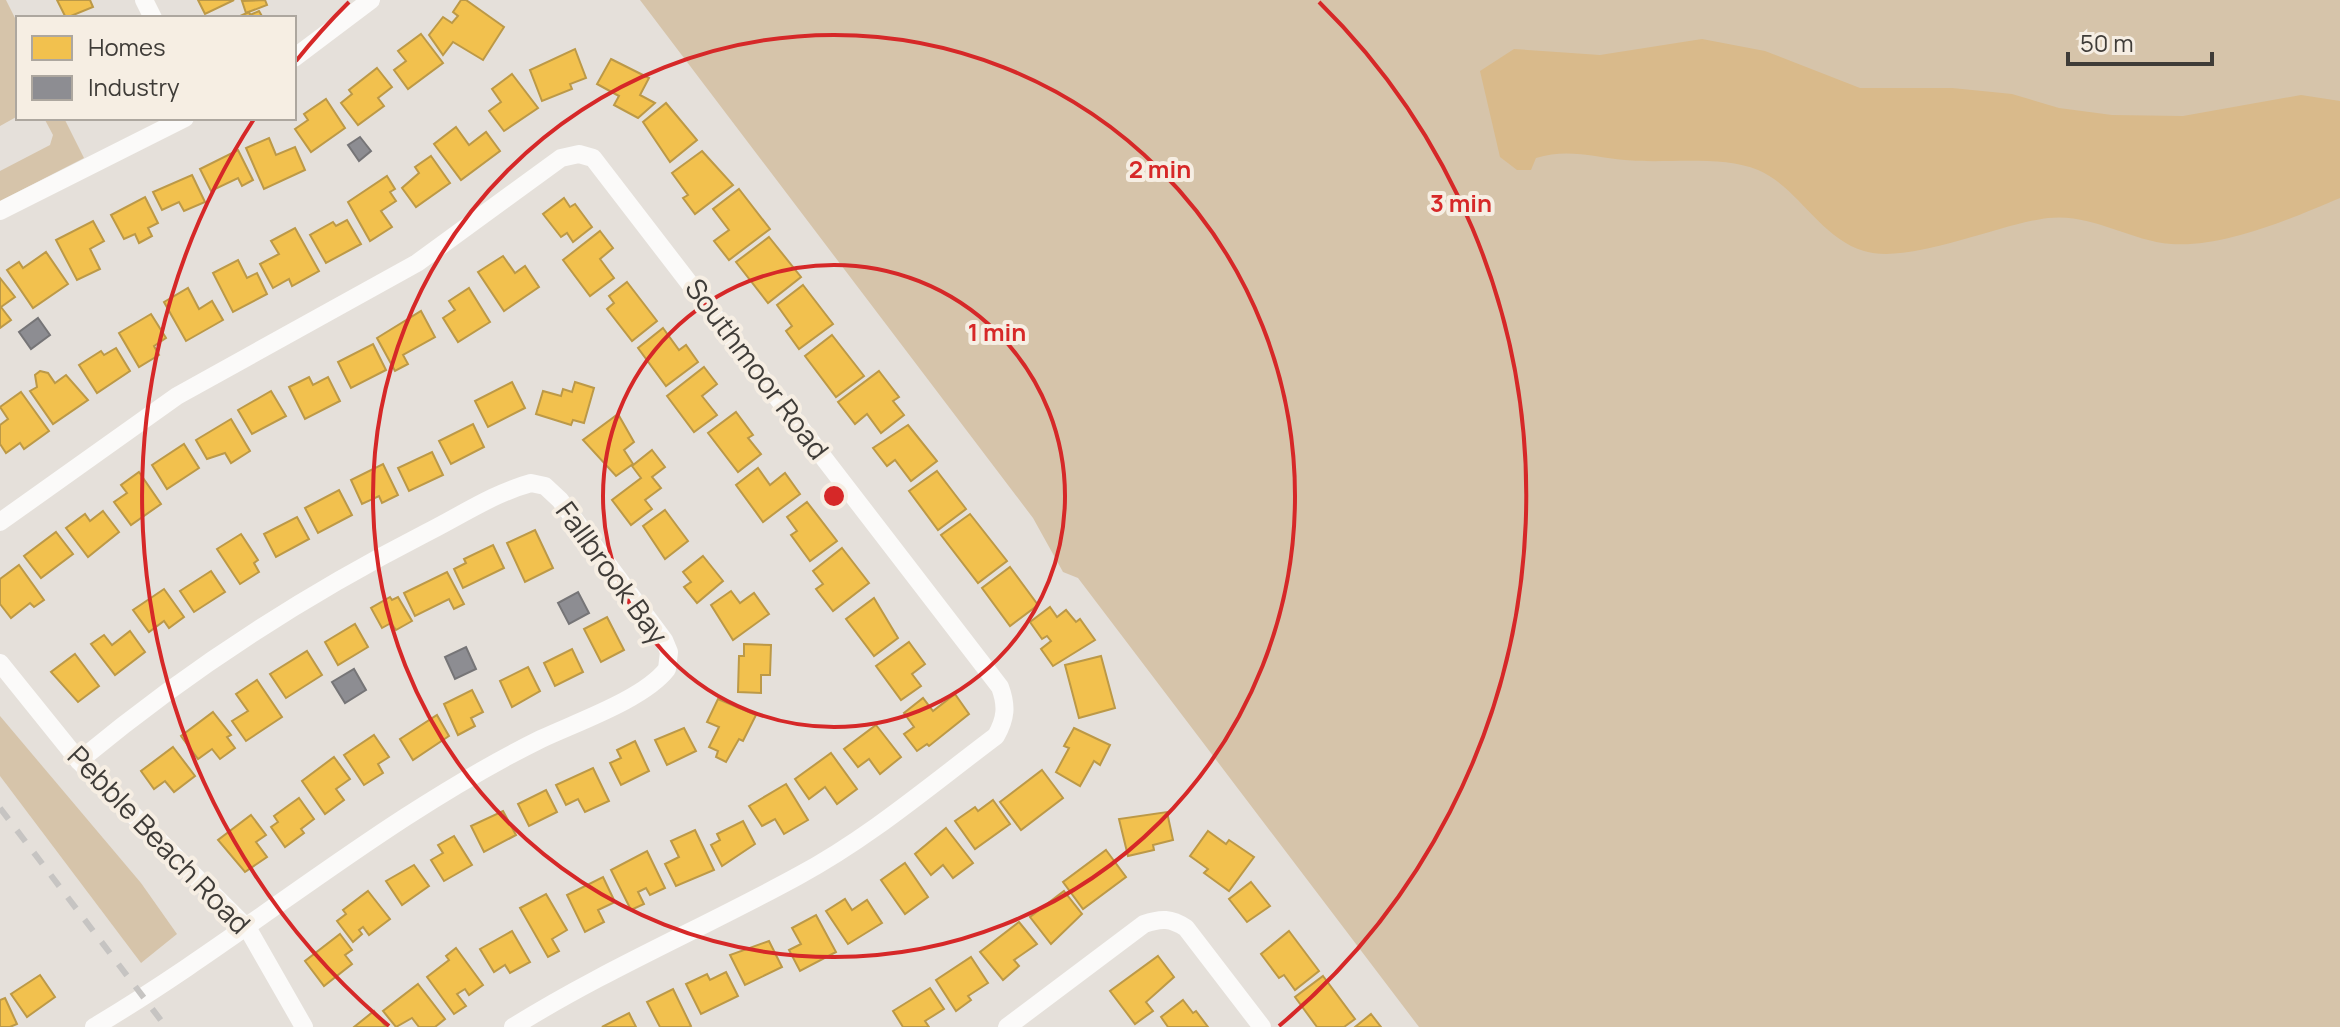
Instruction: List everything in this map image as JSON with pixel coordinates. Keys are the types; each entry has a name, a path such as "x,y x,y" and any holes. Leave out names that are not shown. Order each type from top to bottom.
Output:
{"street":[{"path":"296,56 371,0"},
{"path":"0,211 181,120"},
{"name":"Southmoor Road","path":"0,522 177,396 417,263 561,158 579,154 593,158 1000,687 1006,704 1004,721 996,736 853,843 798,876 602,974 513,1027"},
{"name":"Fallbrook Bay","path":"79,761 179,682 316,591 512,489 531,483 553,492 664,640 669,652 667,669 644,689 494,763 422,804 336,861 248,929"},
{"name":"Pebble Beach Road","path":"0,663 79,761 248,929 304,1027"},
{"path":"1007,1027 1144,924 1158,919 1173,920 1186,928 1262,1027"},
{"path":"94,1027 248,929"}],"shaded area":[{"path":"0,0 6,0 16,20 16,117 0,126"},
{"path":"640,0 2340,0 2340,1027 1419,1027 1078,578 1063,572 1033,518"},
{"path":"1702,39 1765,51 1860,88 1952,88 2012,94 2059,108 2112,115 2183,116 2301,95 2340,101 2340,198 2257,230 2191,244 2155,242 2080,219 2048,218 1929,248 1883,254 1848,244 1772,178 1744,165 1710,161 1625,160 1570,153 1536,158 1531,170 1517,170 1500,157 1480,71 1514,49 1600,55"},
{"path":"45,120 65,120 84,158 0,201 0,171 50,145 53,135"},
{"path":"0,716 141,883 177,934 141,963 0,776"}],"building: Homes":[{"path":"57,0 90,0 93,7 65,16"},
{"path":"198,0 234,0 205,14"},
{"path":"265,0 267,5 246,13 242,1"},
{"path":"461,0 466,0 504,27 483,60 453,42 443,55 429,35 443,17 452,23 458,16 453,12"},
{"path":"259,11 262,16 240,16 249,12 250,15"},
{"path":"421,34 443,63 408,89 394,70 406,61 398,51"},
{"path":"575,49 586,78 570,84 572,89 542,101 530,70"},
{"path":"611,59 649,78 640,95 655,103 638,118 614,105 619,96 597,84"},
{"path":"377,68 392,87 378,98 384,106 358,125 341,103 352,94 349,90"},
{"path":"512,74 538,108 504,131 489,111 501,102 492,89"},
{"path":"326,99 345,128 311,152 295,129 308,120 304,114"},
{"path":"666,103 697,140 670,162 643,122"},
{"path":"456,127 469,145 486,132 500,151 461,180 434,144"},
{"path":"269,138 276,155 295,147 305,170 264,189 246,148"},
{"path":"238,150 253,180 242,186 238,178 211,191 200,169"},
{"path":"702,151 733,185 695,214 683,198 688,195 672,173"},
{"path":"431,156 450,183 416,207 402,188 419,173 415,167"},
{"path":"192,175 205,202 184,211 179,202 162,210 153,192"},
{"path":"387,176 395,189 390,192 396,201 381,211 392,227 370,241 348,202"},
{"path":"739,189 770,229 729,260 714,241 729,230 713,209"},
{"path":"145,197 158,223 148,228 152,236 139,243 135,234 124,239 111,215"},
{"path":"564,198 570,207 575,204 592,227 573,242 567,233 561,237 543,214"},
{"path":"347,220 361,244 326,263 310,235 333,222 336,226"},
{"path":"93,221 104,241 90,249 100,269 77,280 56,240"},
{"path":"295,228 319,271 292,286 289,279 273,288 260,264 279,254 271,241"},
{"path":"600,231 613,248 600,259 614,278 590,296 563,260"},
{"path":"769,237 801,277 768,303 736,262"},
{"path":"46,252 68,284 33,308 7,270 19,262 23,268"},
{"path":"503,256 515,273 525,266 539,287 504,311 478,272"},
{"path":"238,260 247,278 257,273 267,294 233,312 213,273"},
{"path":"0,278 15,297 1,307 11,320 0,328"},
{"path":"627,282 657,321 632,341 607,309 614,303 609,296"},
{"path":"803,285 833,324 799,349 786,331 792,326 777,305"},
{"path":"188,288 199,309 212,301 223,320 186,341 164,302"},
{"path":"469,288 490,322 458,342 443,318 455,310 449,301"},
{"path":"421,311 435,337 403,355 408,364 395,371 377,338"},
{"path":"151,314 166,338 154,346 159,355 139,367 119,333"},
{"path":"663,328 679,350 686,345 698,362 666,386 638,348"},
{"path":"832,335 864,376 836,397 805,356"},
{"path":"373,344 386,370 351,388 338,362"},
{"path":"116,348 130,371 97,393 79,365 101,351 104,355"},
{"path":"704,367 717,384 702,396 717,415 694,432 667,396"},
{"path":"40,371 48,373 55,383 66,375 88,400 53,424 30,391 37,387 35,375"},
{"path":"879,371 899,397 893,401 904,415 881,433 867,414 855,424 838,402"},
{"path":"309,377 313,385 328,377 340,401 305,419 289,387"},
{"path":"512,382 525,408 488,427 475,401"},
{"path":"575,382 594,388 584,423 573,420 571,425 536,414 543,391 561,396 563,389 572,392"},
{"path":"271,391 286,416 252,434 238,410"},
{"path":"21,392 49,431 24,449 20,443 6,453 0,444 0,425 8,419 0,407"},
{"path":"736,412 753,435 748,438 761,454 738,472 708,433"},
{"path":"618,414 634,442 624,450 633,464 616,476 583,440"},
{"path":"231,419 250,451 231,463 225,453 207,459 196,440"},
{"path":"473,424 484,447 451,464 439,441"},
{"path":"908,425 937,461 911,481 895,460 887,466 873,448"},
{"path":"184,444 199,468 167,489 152,465"},
{"path":"652,450 665,467 652,477 661,488 645,500 652,509 631,525 612,500 641,478 632,466"},
{"path":"432,452 443,475 409,491 398,468"},
{"path":"383,464 398,495 382,503 379,496 362,504 351,480"},
{"path":"758,468 770,485 785,473 800,494 763,522 736,485"},
{"path":"937,471 966,509 938,530 909,491"},
{"path":"139,472 161,504 131,525 114,502 127,493 121,485"},
{"path":"339,490 352,515 318,533 305,508"},
{"path":"807,502 837,541 810,561 791,535 797,531 787,517"},
{"path":"665,510 688,541 665,559 643,526"},
{"path":"103,511 119,532 88,557 66,528 85,514 90,521"},
{"path":"970,514 1007,561 978,583 941,535"},
{"path":"297,517 309,539 276,557 264,534"},
{"path":"535,530 553,568 525,582 507,543"},
{"path":"56,532 73,554 41,578 24,556"},
{"path":"241,534 258,560 254,563 259,572 240,584 217,549"},
{"path":"493,545 504,568 463,588 454,569 466,563 464,559"},
{"path":"842,548 869,583 833,611 816,589 823,584 813,571"},
{"path":"703,556 723,581 697,603 684,587 691,582 683,572"},
{"path":"19,565 44,600 34,607 30,603 11,618 0,604 0,579"},
{"path":"1010,567 1038,605 1010,626 982,588"},
{"path":"211,571 225,592 194,612 180,591"},
{"path":"447,572 464,604 454,609 449,599 415,616 404,593"},
{"path":"164,589 184,617 169,628 164,621 149,632 133,610"},
{"path":"731,591 740,603 754,593 769,614 733,640 711,605"},
{"path":"390,597 392,600 398,597 412,621 396,630 391,623 382,628 371,608"},
{"path":"874,598 898,638 874,656 846,619"},
{"path":"1050,607 1057,617 1066,610 1076,622 1080,619 1095,640 1053,666 1041,649 1051,641 1047,636 1042,639 1030,622"},
{"path":"607,617 624,650 601,662 584,629"},
{"path":"355,624 368,647 338,665 325,642"},
{"path":"130,631 145,652 115,675 91,644 104,635 112,645"},
{"path":"909,642 925,664 912,674 921,686 901,700 876,666"},
{"path":"744,644 771,645 770,675 761,675 761,693 738,692 739,656 744,656"},
{"path":"572,649 583,672 555,686 544,663"},
{"path":"307,651 322,675 286,698 270,674"},
{"path":"75,654 99,686 78,702 51,672"},
{"path":"1101,656 1115,708 1079,718 1065,665"},
{"path":"528,667 540,691 512,707 500,681"},
{"path":"257,680 282,717 246,741 232,721 248,711 236,694"},
{"path":"472,690 483,712 471,718 475,726 458,735 444,704"},
{"path":"955,694 969,714 929,746 927,744 917,751 904,734 914,727 904,713 923,698 933,711"},
{"path":"718,699 756,715 743,741 739,739 726,762 716,757 718,751 709,747 719,727 707,722"},
{"path":"213,712 231,735 227,737 235,748 220,759 212,749 198,759 181,736"},
{"path":"437,715 449,736 413,760 400,739"},
{"path":"876,725 901,757 880,774 869,759 858,767 844,749"},
{"path":"684,728 696,751 667,765 655,740"},
{"path":"1074,728 1110,745 1100,765 1094,761 1080,786 1056,772 1069,748 1064,746"},
{"path":"374,735 389,757 378,764 383,773 364,785 344,755"},
{"path":"635,741 649,771 621,785 610,763 621,758 617,750"},
{"path":"173,747 195,776 174,792 165,781 154,789 141,771"},
{"path":"831,753 857,789 837,804 825,787 809,799 795,779"},
{"path":"334,757 350,779 336,789 344,800 325,814 302,781"},
{"path":"593,768 609,801 585,812 578,799 566,805 556,785"},
{"path":"1042,770 1063,798 1021,830 1000,802"},
{"path":"786,784 808,820 784,834 775,819 762,826 749,806"},
{"path":"546,790 557,812 529,826 518,804"},
{"path":"299,798 314,819 301,829 304,833 285,847 271,827 278,822 274,816"},
{"path":"993,800 1010,824 975,849 955,821 975,807 978,811"},
{"path":"503,811 516,835 484,852 471,826"},
{"path":"1167,812 1173,840 1153,845 1154,850 1128,856 1119,819"},
{"path":"251,815 266,835 256,842 267,857 245,872 218,840"},
{"path":"743,821 755,844 722,866 711,845 720,840 717,834"},
{"path":"946,828 973,863 953,878 943,865 931,875 915,854"},
{"path":"695,830 714,870 676,886 665,864 679,857 671,841"},
{"path":"1208,831 1226,844 1229,840 1254,857 1229,891 1204,873 1208,869 1190,856"},
{"path":"454,836 472,865 444,881 431,860 443,853 438,845"},
{"path":"1106,850 1126,877 1083,909 1063,882"},
{"path":"647,851 665,888 650,895 646,888 638,892 644,904 631,910 611,870"},
{"path":"905,863 928,897 905,914 881,880"},
{"path":"414,865 429,886 402,905 386,881"},
{"path":"603,877 615,902 598,910 604,922 585,932 567,895"},
{"path":"1251,882 1270,906 1247,922 1229,899"},
{"path":"368,891 390,919 369,935 363,927 359,930 362,934 353,942 337,921 346,914 343,910"},
{"path":"1064,891 1082,914 1051,944 1030,917"},
{"path":"546,894 567,930 552,939 559,951 548,957 520,908"},
{"path":"845,899 852,910 867,900 882,923 848,944 826,911"},
{"path":"816,915 836,952 800,971 789,950 801,944 792,928"},
{"path":"1019,922 1037,944 1014,960 1019,966 1003,980 980,952"},
{"path":"512,931 530,962 510,973 505,965 494,972 480,949"},
{"path":"1289,931 1319,971 1295,990 1284,975 1279,978 1261,954"},
{"path":"340,934 352,950 345,955 352,964 324,986 305,961"},
{"path":"769,941 782,967 745,985 730,955"},
{"path":"456,948 483,985 469,995 465,989 457,994 466,1006 454,1014 427,977 449,960 446,956"},
{"path":"1158,956 1174,977 1146,1002 1153,1011 1135,1024 1110,991"},
{"path":"971,957 988,983 968,996 971,1000 956,1011 936,980"},
{"path":"726,972 738,996 701,1014 686,984 707,974 710,980"},
{"path":"40,975 55,997 27,1017 11,994"},
{"path":"1323,976 1355,1019 1344,1027 1317,1027 1295,997"},
{"path":"418,984 445,1019 435,1027 419,1027 412,1018 396,1027 383,1011"},
{"path":"930,988 944,1009 925,1021 929,1027 903,1027 893,1011"},
{"path":"673,989 689,1027 660,1027 647,1002"},
{"path":"5,998 17,1024 0,1027 0,1000"},
{"path":"1183,1000 1208,1027 1168,1027 1161,1017"},
{"path":"374,1011 386,1027 354,1027"},
{"path":"629,1013 636,1027 602,1027"},
{"path":"1371,1014 1381,1027 1355,1027"}],"building: Industry":[{"path":"360,137 371,151 359,161 348,145"},
{"path":"38,318 50,335 31,349 19,332"},
{"path":"578,592 589,613 569,624 558,603"},
{"path":"466,647 476,669 455,679 445,657"},
{"path":"354,669 366,690 345,703 332,682"}],"railway":[{"path":"0,808 166,1027"}]}
